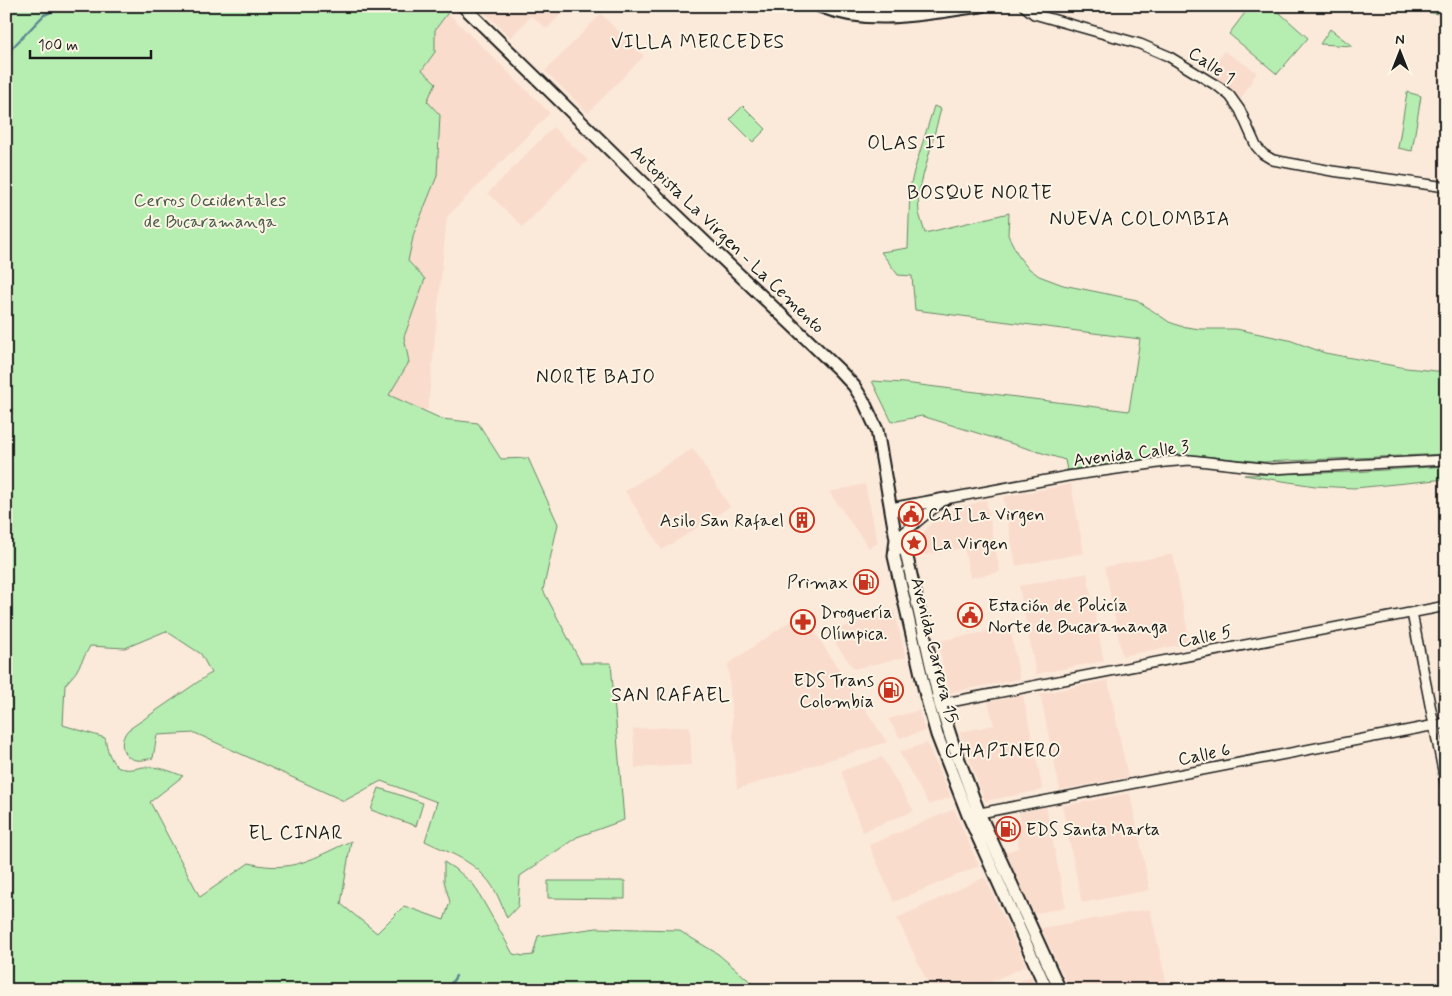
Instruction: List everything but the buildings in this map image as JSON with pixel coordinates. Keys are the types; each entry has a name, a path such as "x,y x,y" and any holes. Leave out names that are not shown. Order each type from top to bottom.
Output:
{"main road":[{"name":"Autopista La Virgen - La Cemento","path":"463,6 854,386 871,414 877,430 896,539"},
{"path":"819,6 842,13 878,18 901,17 943,9 981,6"},
{"path":"891,509 945,500"},
{"name":"Avenida Carrera 15","path":"896,539 906,553 940,704 974,814 1047,990"},
{"name":"Avenida Carrera 15","path":"896,539 894,556 926,696 937,735 1060,990"}],"street":[{"name":"Calle 1","path":"1024,6 1034,14 1149,47 1162,52 1185,66 1230,96 1240,110 1256,146 1263,154 1273,160 1332,171 1446,186"},
{"name":"Avenida Calle 3","path":"896,539 945,500 1068,476 1177,461 1203,461 1271,468 1446,460"},
{"name":"Calle 5","path":"940,704 1446,606"},
{"path":"1412,613 1446,786"},
{"name":"Calle 6","path":"974,814 1446,723"}],"shaded area":[{"path":"478,6 569,6 547,29 531,16 511,38"},
{"path":"448,13 550,113 447,217 428,409 423,410 389,395 409,362 404,337 425,279 408,261 414,233 437,176 422,70 435,52 435,30"},
{"path":"601,14 644,56 588,113 545,71"},
{"path":"1224,51 1257,72 1241,99 1214,81 1218,74 1212,70"},
{"path":"553,127 588,160 523,227 488,193"},
{"path":"693,448 730,507 662,550 625,491"},
{"path":"865,484 878,543 869,548 829,492"},
{"path":"1071,484 1084,553 1016,566 1003,497"},
{"path":"986,500 1000,572 970,578 964,548 925,555 921,536 932,522 950,510"},
{"path":"1173,554 1190,643 1122,656 1105,567"},
{"path":"1087,573 1104,661 1036,674 1019,586"},
{"path":"894,611 906,657 854,669 827,632"},
{"path":"802,613 887,742 737,789 728,664"},
{"path":"1010,627 1020,679 948,693 938,641"},
{"path":"1108,680 1128,777 1060,790 1040,694"},
{"path":"1023,695 1043,790 985,801 959,732 994,725 988,702"},
{"path":"919,710 925,731 900,738 888,719"},
{"path":"690,726 692,765 635,768 633,729"},
{"path":"927,743 951,797 929,805 899,752"},
{"path":"882,757 914,811 862,832 841,771"},
{"path":"1130,793 1150,890 1082,903 1062,806"},
{"path":"1046,807 1066,907 1034,914 1005,852 1019,848 1017,834 1021,825 1019,813"},
{"path":"954,809 979,866 894,902 869,845"},
{"path":"985,877 1026,966 973,990 931,990 897,918"},
{"path":"1150,909 1168,990 1070,990 1041,928"},
{"path":"1031,976 1037,990 1000,990"}],"green space":[{"name":"Cerros Occidentales de Bucaramanga","path":"6,6 452,7 435,30 435,52 422,70 436,83 427,101 440,115 437,176 414,233 408,261 425,279 404,337 409,362 389,395 442,419 478,423 501,459 528,458 558,524 543,590 581,663 611,663 624,820 577,837 520,876 518,906 507,918 498,896 489,881 479,871 457,856 425,841 437,802 381,781 344,801 195,733 157,735 153,758 138,760 127,755 124,752 122,743 128,730 211,673 201,654 166,631 125,648 90,646 76,672 65,685 63,725 105,738 112,760 120,768 154,767 183,776 150,802 200,897 249,863 278,867 302,863 351,841 341,904 377,933 404,906 444,920 450,902 444,881 444,862 474,885 513,954 533,955 538,936 597,928 678,930 718,954 760,990 6,990"},
{"path":"845,6 929,6 873,11"},
{"path":"1250,6 1272,6 1308,38 1277,74 1229,34"},
{"path":"1383,6 1446,6 1446,12 1439,14"},
{"path":"1330,29 1352,46 1320,44"},
{"path":"1407,92 1421,96 1412,151 1398,148"},
{"path":"743,106 766,129 753,142 730,119"},
{"path":"934,106 941,109 918,195 919,213 925,233 1009,213 1008,235 1019,257 1027,267 1039,276 1063,285 1137,300 1169,322 1180,326 1200,329 1236,329 1289,340 1325,353 1406,368 1446,372 1446,454 1263,462 1185,454 1067,470 1065,460 922,416 892,422 872,381 904,383 1129,411 1140,339 915,310 912,276 898,275 881,252 908,248 910,188"},
{"path":"1446,466 1446,479 1355,488 1315,486 1244,475 1353,472"},
{"path":"379,788 423,803 416,826 371,810"},
{"path":"548,881 625,881 625,899 548,898"}],"waterway":[{"path":"6,59 12,48 44,15 64,6"},
{"path":"447,990 456,976"}],"place":[{"name":"CAI La Virgen","path":"911,514"},
{"name":"Asilo San Rafael","path":"802,520"},
{"name":"La Virgen","path":"914,543"},
{"name":"Primax","path":"866,582"},
{"name":"Estación de Policía Norte de Bucaramanga","path":"970,615"},
{"name":"Droguería Olímpica.","path":"803,622"},
{"name":"EDS Trans Colombia","path":"891,690"},
{"name":"EDS Santa Marta","path":"1008,829"}],"district":[{"name":"VILLA MERCEDES","path":"698,41"},
{"name":"OLAS II","path":"907,142"},
{"name":"BOSQUE NORTE","path":"980,192"},
{"name":"NUEVA COLOMBIA","path":"1140,218"},
{"name":"NORTE BAJO","path":"596,376"},
{"name":"SAN RAFAEL","path":"671,694"},
{"name":"CHAPINERO","path":"1003,750"},
{"name":"EL CINAR","path":"296,832"}]}
